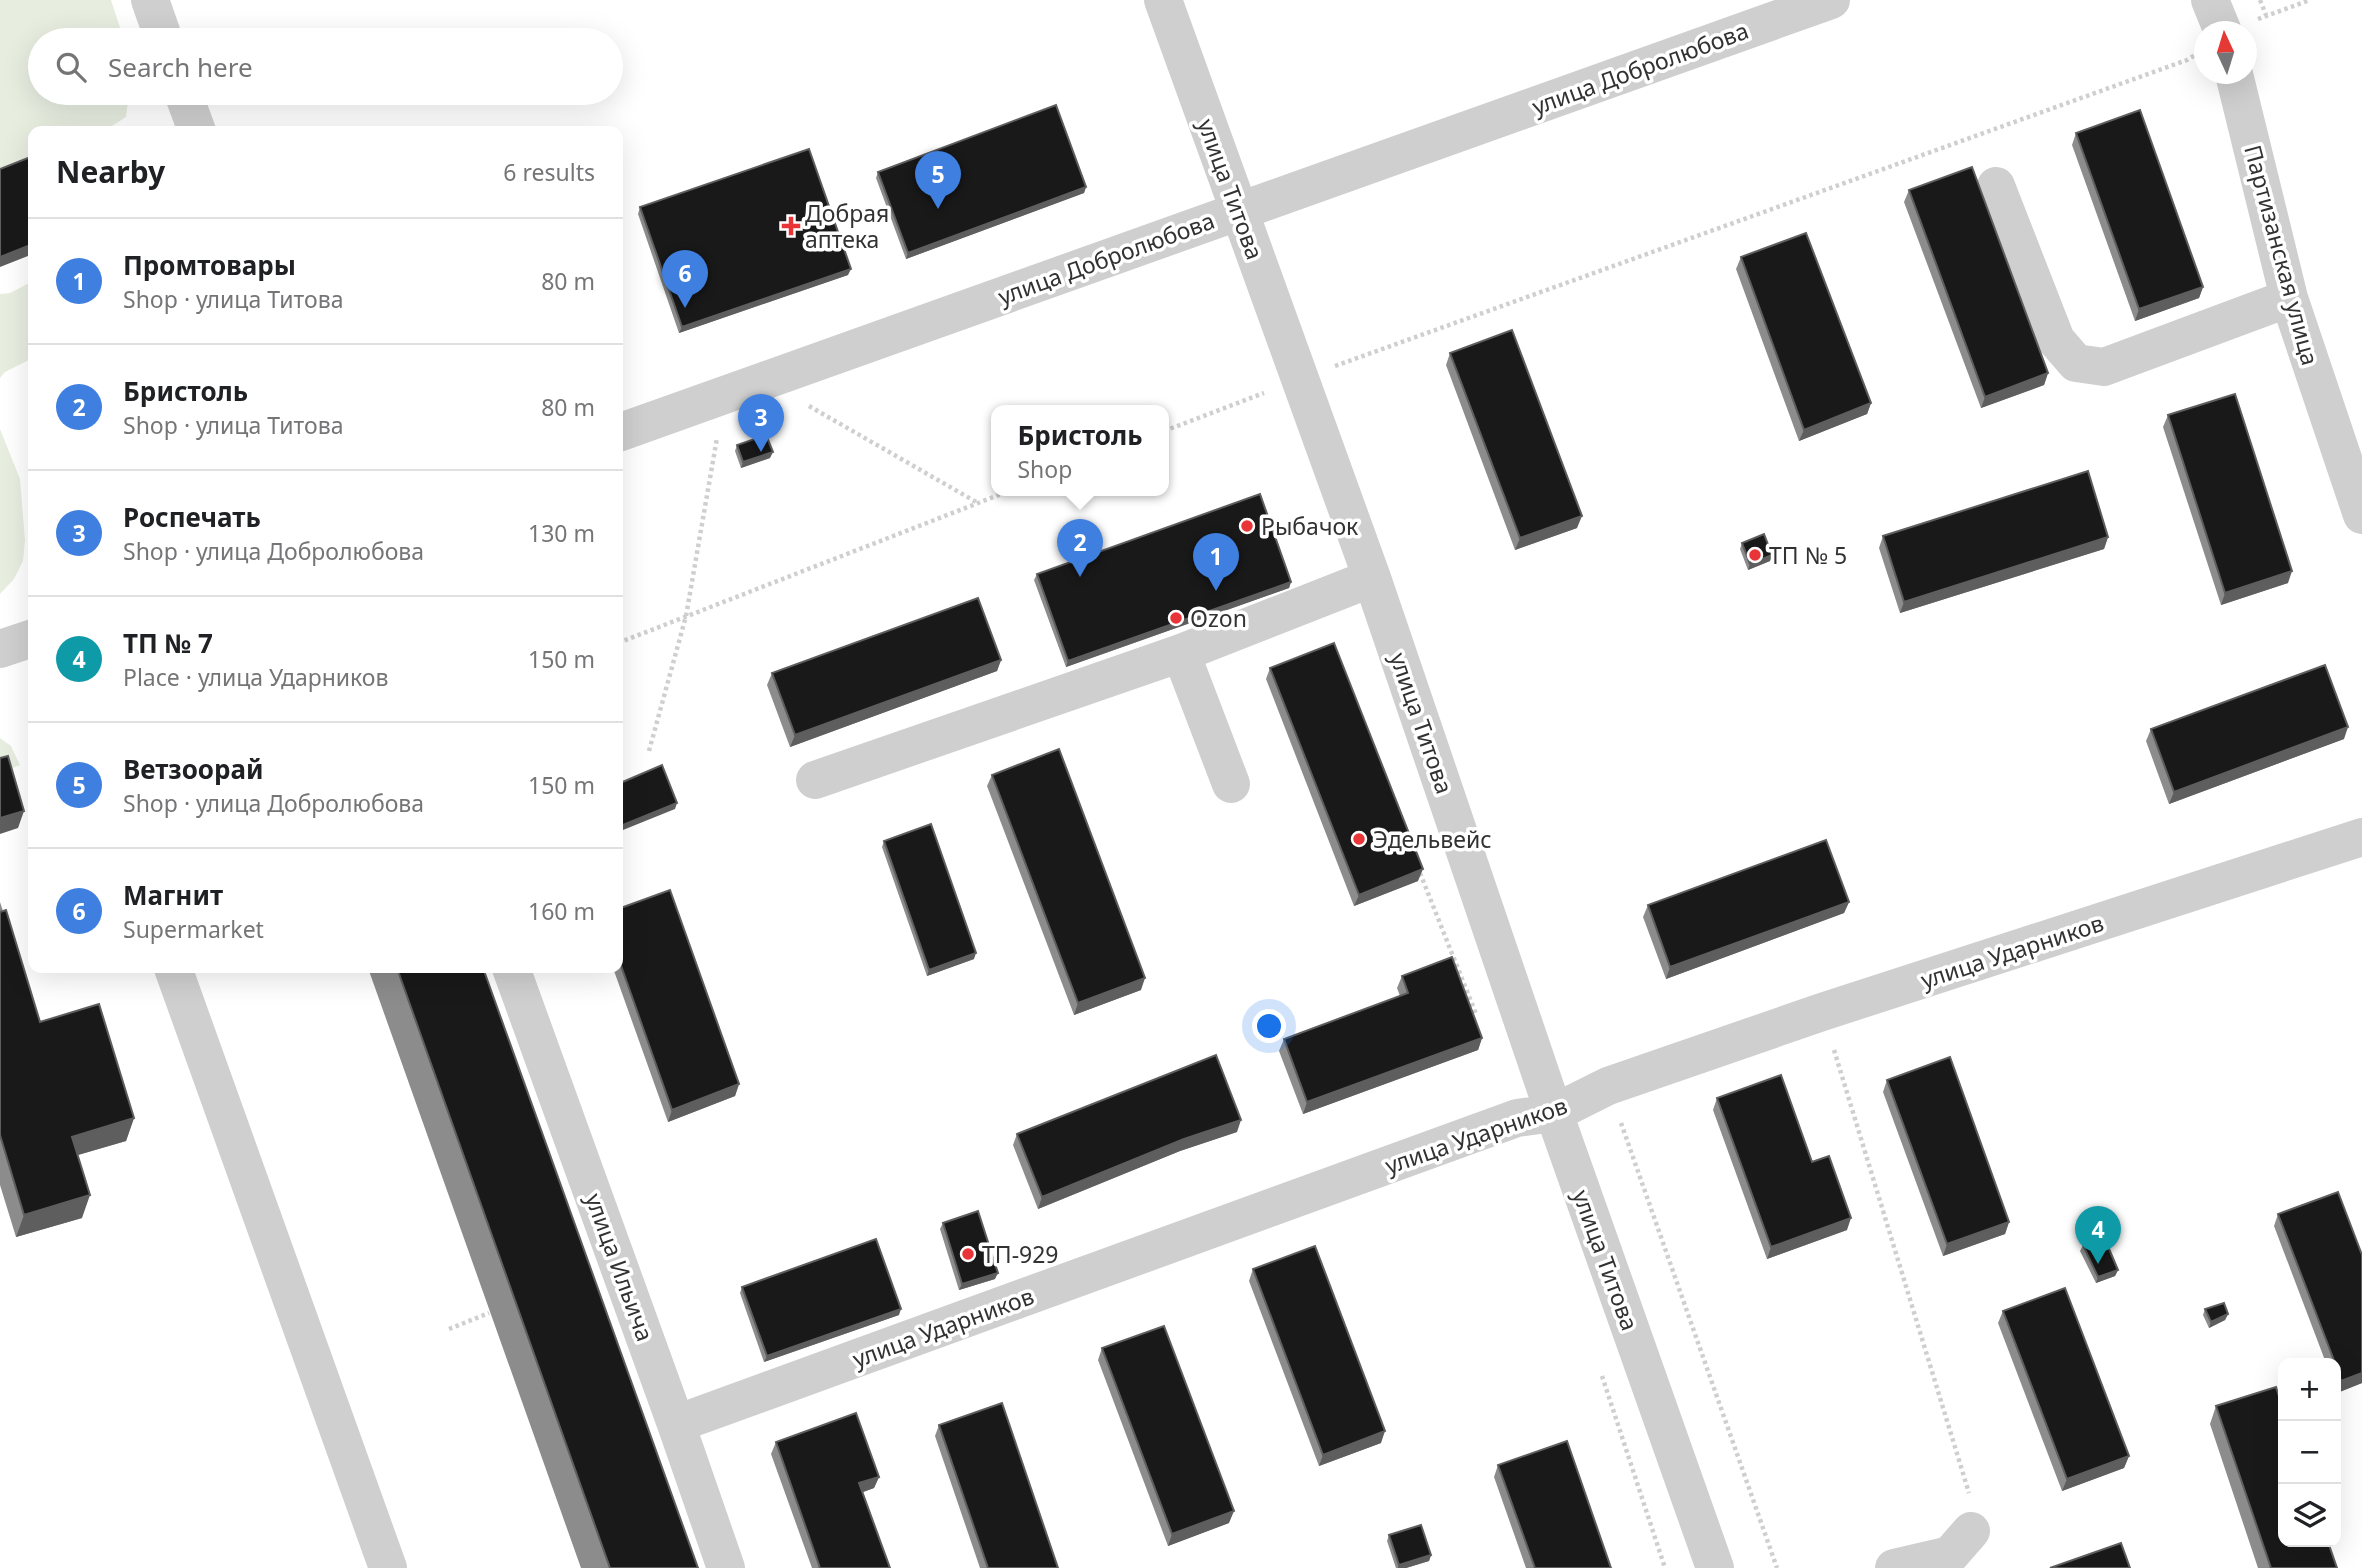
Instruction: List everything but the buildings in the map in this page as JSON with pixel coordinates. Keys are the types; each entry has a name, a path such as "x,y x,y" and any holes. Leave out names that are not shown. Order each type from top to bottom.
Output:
{"street":[{"path":"150,0 160,28"},
{"name":"улица Титова","path":"1163,0 1372,578 1554,1113 1715,1568"},
{"name":"улица Добролюбова","path":"623,431 1832,0"},
{"path":"2210,0 2233,21"},
{"name":"Партизанская улица","path":"2236,84 2289,298 2362,514"},
{"path":"187,105 195,126"},
{"path":"1996,187 2056,341 2076,363 2104,367 2289,298"},
{"path":"816,780 1181,653 1372,578"},
{"path":"0,649 28,640"},
{"path":"1181,653 1231,784"},
{"name":"улица Ударников","path":"676,1424 1517,1118 1554,1113 1608,1086 1822,1012 2362,837"},
{"path":"175,973 388,1568"},
{"name":"улица Ильича","path":"514,973 726,1568"},
{"path":"1894,1568 1950,1555 1971,1531"}],"path":[{"path":"2260,0 2266,15"},
{"path":"2251,21 2310,0"},
{"path":"1169,430 1300,379 2194,55"},
{"path":"801,401 978,503"},
{"path":"649,751 686,616 718,432"},
{"path":"623,641 997,496"},
{"path":"1822,1012 1969,1492 1971,1531"},
{"path":"1608,1086 1777,1568"},
{"path":"449,1329 489,1313"}],"shaded area":[{"path":"0,0 111,0 120,28 28,28 28,105 128,105 126,117 112,126 28,126 28,164 0,168"},
{"path":"28,284 28,360 5,372 0,378 0,294 10,293"},
{"path":"0,429 20,479 25,540 23,561 14,579 0,594"},
{"path":"0,738 11,746 20,765 0,773"}],"place":[{"name":"Ветзоорай","path":"938,209"},
{"name":"Добрая аптека","path":"791,226"},
{"name":"Магнит","path":"685,308"},
{"name":"Роспечать","path":"761,452"},
{"name":"Рыбачок","path":"1247,526"},
{"name":"ТП № 5","path":"1755,555"},
{"name":"Бристоль","path":"1080,577"},
{"name":"Промтовары","path":"1216,591"},
{"name":"Ozon","path":"1176,618"},
{"name":"Эдельвейс","path":"1359,839"},
{"name":"ТП-929","path":"968,1254"},
{"name":"ТП № 7","path":"2098,1264"}]}
